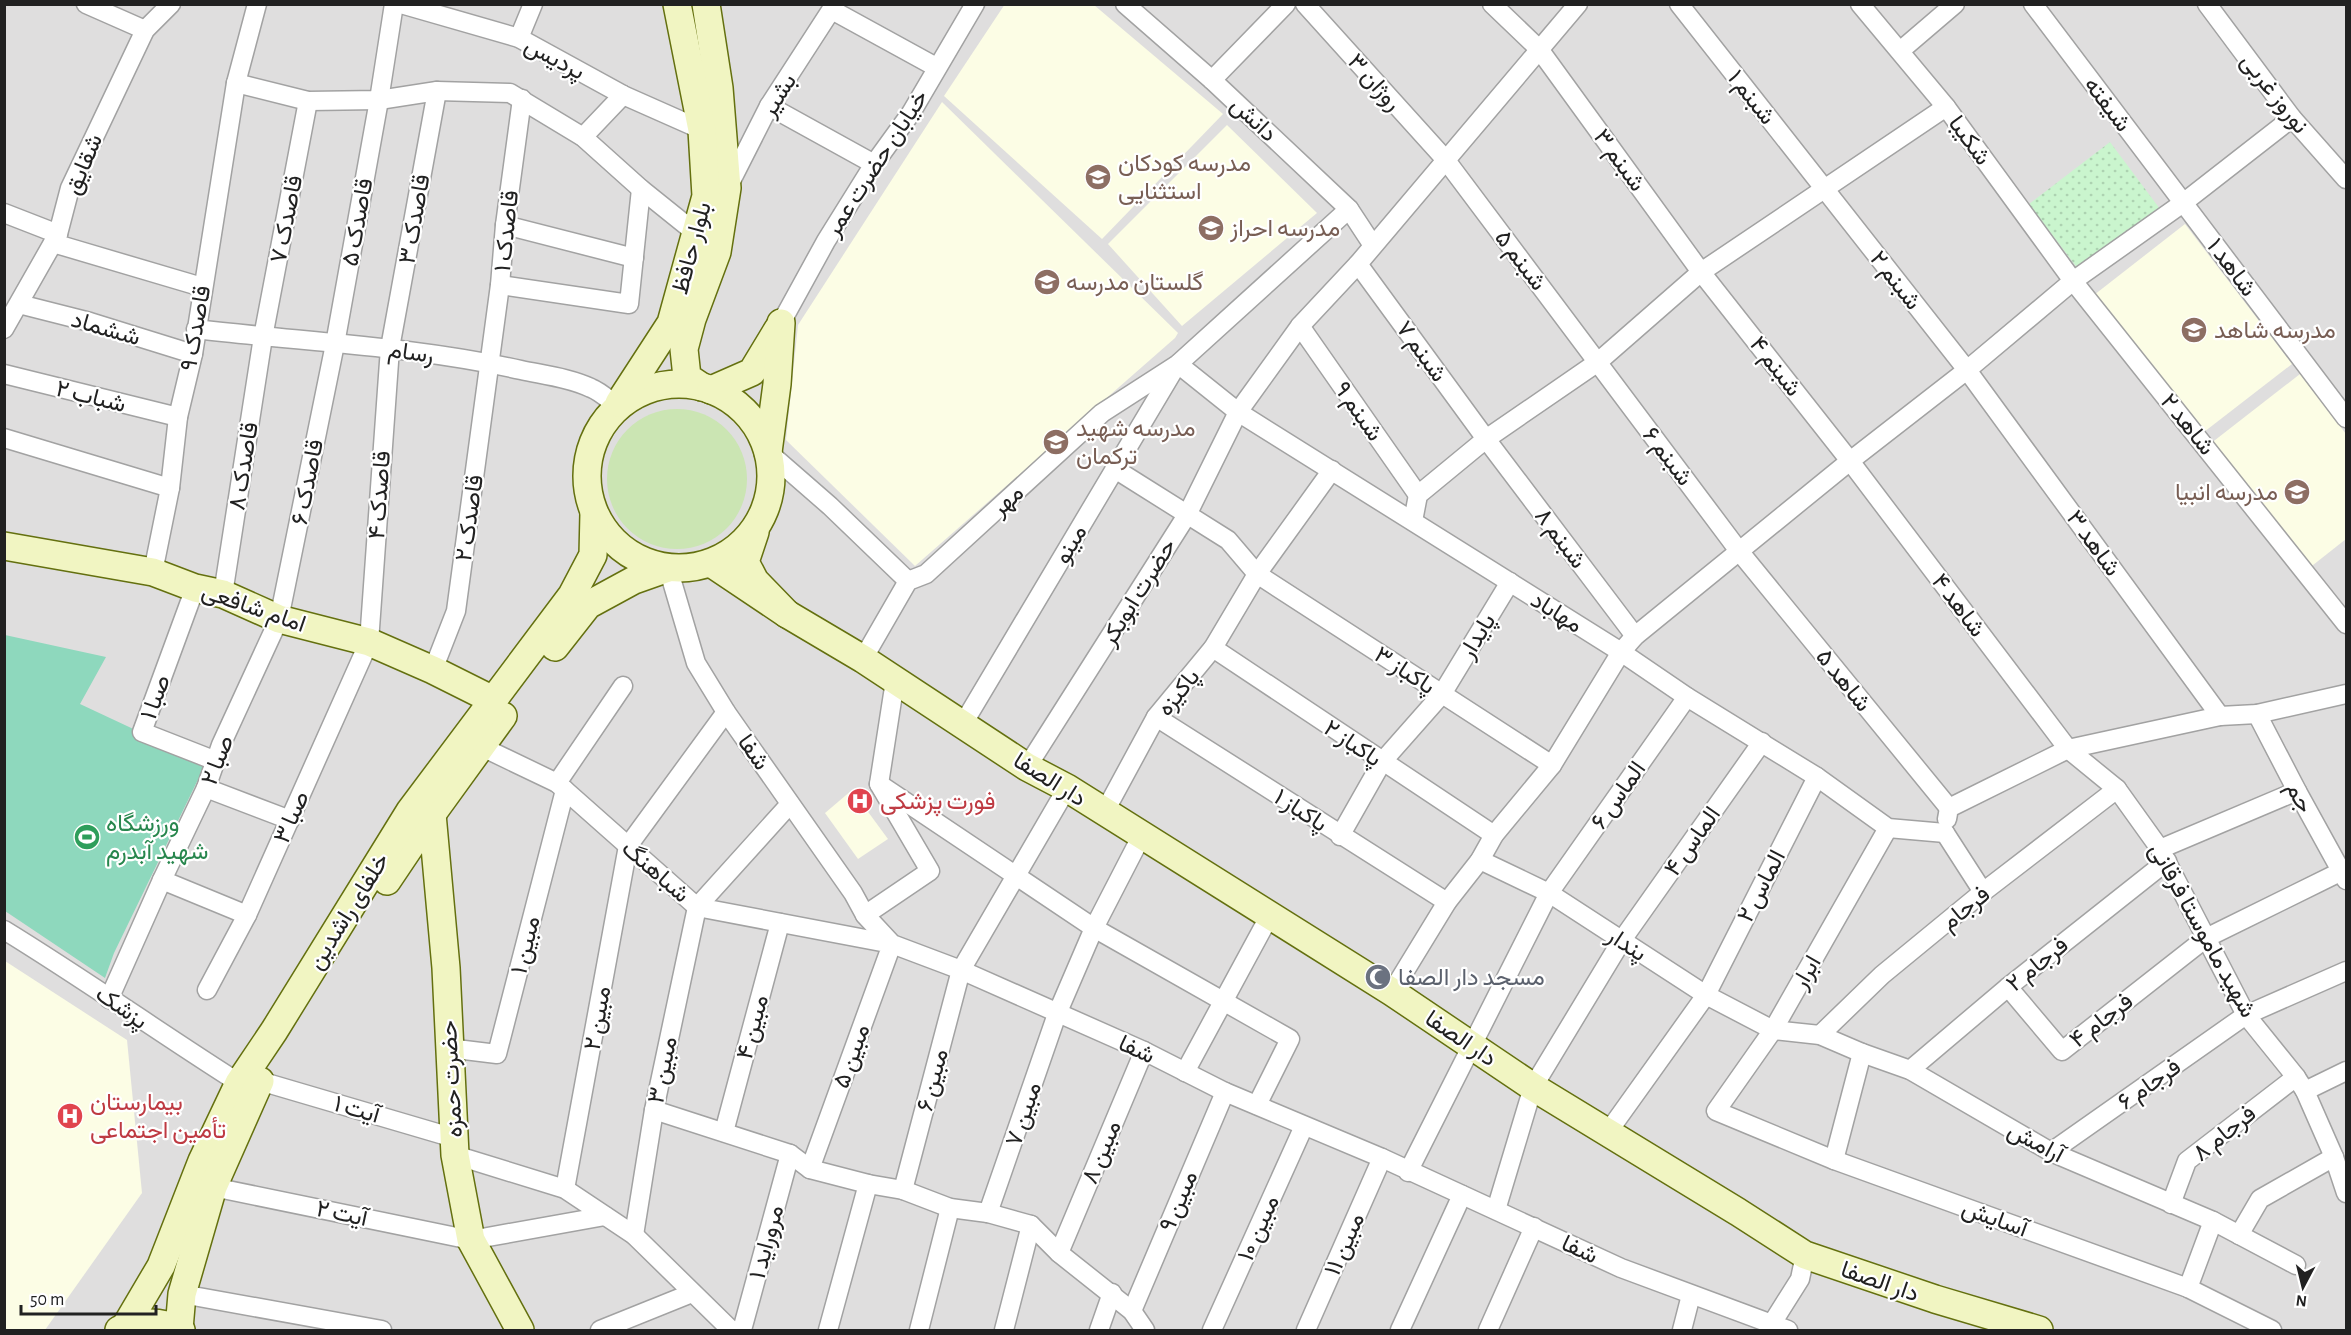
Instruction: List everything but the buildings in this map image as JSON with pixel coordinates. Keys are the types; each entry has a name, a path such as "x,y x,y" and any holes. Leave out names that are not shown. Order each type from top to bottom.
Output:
{"main road":[{"name":"بلوار حافظ","path":"617,406 671,323 706,195 702,130 677,4"},
{"path":"693,81 709,17 722,4"},
{"name":"بلوار حافظ","path":"707,389 687,377 684,349 692,318 717,252 727,188 719,87 709,17"},
{"path":"707,389 752,372 782,323"},
{"path":"768,452 782,323"},
{"path":"684,349 694,365 721,378 736,377 752,372"},
{"path":"758,524 738,548 711,563 690,568 668,568 650,564 624,550 603,530 594,513 586,481 588,457 596,434 617,406 638,394 676,384 707,389 729,399 745,412 758,428 771,466 771,486 767,506 745,562 755,581 787,614"},
{"name":"خلفای راشدین","path":"180,1330 182,1294 213,1187 249,1082 274,1031 410,811 572,595 593,555 594,513"},
{"name":"امام شافعی","path":"4,546 153,572 195,588 223,594 279,619 369,642 493,700"},
{"path":"711,563 787,614"},
{"name":"خلفای راشدین","path":"122,1329 161,1266 202,1161 249,1082 432,814 526,683 588,605 634,580 668,568"},
{"name":"دار الصفا","path":"787,614 863,659 1027,767 1066,788 1392,992 1533,1087 1805,1255 2031,1329"},
{"name":"حضرت حمزه","path":"432,814 446,968 454,1147 471,1240 520,1330"},
{"path":"122,1329 141,1323 157,1323 180,1330"}],"street":[{"path":"86,4 145,30"},
{"name":"شقایق","path":"4,329 56,238 70,188 145,30 171,4"},
{"name":"قاصدک ۹","path":"153,572 170,488 178,417 193,354 236,83 257,4"},
{"name":"قاصدک ۵","path":"335,344 394,4"},
{"name":"پردیس","path":"401,4 519,38 623,95 702,130"},
{"path":"519,38 533,4"},
{"name":"خیابان حضرت عمر","path":"782,323 826,241 874,164 911,113 975,4"},
{"name":"دانش","path":"1125,4 1212,80 1349,208 1372,244"},
{"path":"1212,80 1286,4"},
{"name":"روژان ۳","path":"1305,4 1445,159"},
{"name":"شبنم ۳","path":"1492,4 1539,49 1701,272"},
{"name":"حضرت ابوبکر","path":"1027,767 1187,515 1238,412 1300,326 1358,264 1372,244 1578,4"},
{"name":"شبنم ۱","path":"1680,4 1825,190"},
{"name":"شکیبا","path":"1860,4 1946,107 2073,281"},
{"path":"1900,51 1955,4"},
{"name":"شیفته","path":"2033,4 2183,203"},
{"path":"834,7 936,67"},
{"name":"بشیر","path":"727,188 769,106 834,7"},
{"name":"نوروز غربی","path":"2215,7 2292,118 2346,179"},
{"path":"236,83 308,101 379,100 437,91 510,93 583,137 641,189 697,234"},
{"name":"قاصدک ۳","path":"390,348 437,91"},
{"path":"583,137 623,95"},
{"name":"قاصدک ۱","path":"490,363 522,99"},
{"name":"قاصدک ۷","path":"263,337 308,101"},
{"path":"769,106 874,164"},
{"path":"1413,521 1418,495 1486,439 1598,362 1701,272 1946,107"},
{"path":"1392,992 1447,902 1480,860 1494,835 1552,765 1621,652 1635,636 1850,461 1967,370 2073,281 2183,203 2292,118"},
{"name":"شبنم ۵","path":"1445,159 1598,362"},
{"path":"501,285 629,304 641,189"},
{"name":"شبنم ۲","path":"1825,190 1967,370"},
{"name":"شاهد ۱","path":"2183,203 2346,417"},
{"path":"1178,364 1349,208"},
{"path":"4,213 56,238 202,287"},
{"path":"505,225 634,258"},
{"name":"شبنم ۷","path":"1358,264 1486,439"},
{"name":"شبنم ۴","path":"1701,272 1850,461"},
{"name":"شاهد ۲","path":"2073,281 2346,624"},
{"name":"ششماد","path":"19,304 90,322 193,354"},
{"name":"شبنم ۹","path":"1300,326 1418,495"},
{"name":"رسام","path":"196,329 390,348 490,363 576,382 593,388 617,406"},
{"name":"قاصدک ۸","path":"223,594 263,337"},
{"name":"قاصدک ۶","path":"279,619 335,344"},
{"name":"قاصدک ۴","path":"369,642 390,348"},
{"name":"شبنم ۶","path":"1598,362 1739,551"},
{"name":"قاصدک ۲","path":"433,670 456,611 490,363"},
{"name":"مهاباد","path":"1178,364 1238,412 1817,777 1888,828"},
{"name":"مینو","path":"963,724 1178,364"},
{"name":"مهر","path":"908,580 926,574 1102,414 1178,364"},
{"name":"شاهد ۳","path":"1967,370 2220,716"},
{"name":"شباب ۲","path":"4,374 178,417"},
{"path":"4,438 170,488"},
{"name":"شبنم ۸","path":"1486,439 1635,636"},
{"path":"768,452 830,506 908,580 863,659"},
{"name":"شاهد ۴","path":"1850,461 2068,749"},
{"name":"پاکباز ۳","path":"1115,469 1228,540 1257,574 1552,765"},
{"name":"پاکیزه","path":"1104,813 1156,717 1213,648 1257,574 1332,470"},
{"name":"شاهد ۵","path":"1739,551 1948,808"},
{"name":"شفا","path":"668,568 696,663 726,712 853,893 865,915 892,944 961,970 1144,1051 1225,1092 1382,1158 1408,1172 1622,1268 1776,1329"},
{"name":"پایدار","path":"1340,836 1382,762 1442,694 1510,582"},
{"name":"صبا ۱","path":"195,588 142,732 216,761"},
{"name":"صبا ۲","path":"109,999 206,788 279,619"},
{"name":"صبا ۳","path":"207,990 247,915 369,642"},
{"name":"پاکباز ۲","path":"1213,648 1494,835"},
{"path":"865,915 930,871 879,784 895,681"},
{"path":"561,786 623,686"},
{"path":"1983,892 1945,833 1948,808 2068,749 2220,716 2257,714 2346,694"},
{"name":"الماس ۶","path":"1408,1172 1550,893 1687,697"},
{"path":"628,846 726,712"},
{"name":"جم","path":"2257,714 2343,876"},
{"name":"پاکباز ۱","path":"1156,717 1447,902"},
{"name":"الماس ۴","path":"1496,1210 1533,1087 1622,940 1762,742"},
{"name":"شباهنگ","path":"482,747 561,786 697,907 892,944"},
{"name":"شهید ماموستا فرقانی","path":"2068,749 2117,789 2164,855 2246,1015 2300,1084 2334,1157 2346,1193"},
{"name":"الماس ۲","path":"1608,1132 1706,995 1817,777"},
{"path":"879,784 1094,928 1290,1039 1257,1105"},
{"name":"مبین ۱","path":"448,1048 497,1054 561,786"},
{"path":"206,788 290,820"},
{"name":"مبین ۶","path":"903,1190 961,970 1066,788"},
{"name":"فرجام","path":"1820,1035 1882,975 1983,892 2117,789"},
{"name":"فرجام ۲","path":"1910,1070 2164,855 2296,791"},
{"path":"697,907 790,804"},
{"path":"1888,828 1945,833"},
{"name":"ابرار","path":"1716,1111 1773,1030 1888,828"},
{"name":"مبین ۷","path":"988,1214 1057,1014 1094,928 1142,835"},
{"name":"مبین ۲","path":"566,1190 628,846"},
{"name":"پندار","path":"1480,860 1550,893 1706,995 1773,1030"},
{"path":"2206,938 2343,876"},
{"path":"162,880 247,915"},
{"name":"مبین ۳","path":"634,1235 654,1110 697,907"},
{"path":"1185,1072 1270,915"},
{"name":"مبین ۴","path":"724,1132 780,923"},
{"name":"پزشک","path":"4,930 72,972 109,999 249,1082"},
{"name":"فرجام ۴","path":"2008,987 2062,1051 2206,938"},
{"name":"مبین ۵","path":"810,1169 892,944"},
{"name":"فرجام ۶","path":"2051,1152 2246,1015 2346,971"},
{"name":"آرامش","path":"1773,1030 1820,1035 1910,1070 2051,1152 2212,1221 2296,1265"},
{"name":"مبین ۸","path":"1059,1253 1144,1051"},
{"path":"1834,1160 1862,1053"},
{"name":"فرجام ۸","path":"2171,1204 2187,1161 2300,1084 2346,1071"},
{"name":"آیت ۱","path":"249,1082 454,1147 566,1190 634,1235 731,1330"},
{"name":"مبین ۹","path":"1132,1311 1225,1092"},
{"path":"654,1110 790,1154 810,1169 868,1184 903,1190 950,1208 988,1214 1031,1225 1059,1253 1132,1311 1145,1330"},
{"name":"آسایش","path":"1716,1111 1834,1160 2188,1288 2272,1330"},
{"name":"مبین ۱۰","path":"1212,1330 1304,1126"},
{"name":"مروراید ۱","path":"742,1330 790,1154"},
{"path":"2239,1235 2259,1199 2334,1157"},
{"name":"مبین ۱۱","path":"1306,1330 1382,1158"},
{"path":"828,1330 868,1184"},
{"name":"آیت ۲","path":"213,1187 471,1240"},
{"path":"1400,1330 1462,1195"},
{"path":"919,1330 950,1208"},
{"path":"471,1240 605,1216"},
{"path":"2188,1288 2212,1221"},
{"path":"1004,1330 1031,1225"},
{"path":"1488,1330 1534,1227"},
{"path":"1776,1329 1800,1279 1805,1255"},
{"path":"600,1330 692,1293"},
{"path":"1100,1330 1112,1293"},
{"path":"182,1294 382,1330"},
{"path":"1682,1330 1691,1295"}],"shaded area":[{"name":"مدرسه کودکان استثنایی","path":"1005,4 1094,5 1223,114 1102,239 944,96"},
{"path":"5,5 2346,5 2346,1330 5,1330"},
{"path":"942,102 1178,333 915,566 786,440 798,325"},
{"name":"مدرسه احراز","path":"1227,125 1317,213 1182,326 1108,244"},
{"name":"مدرسه شاهد","path":"2185,224 2292,364 2204,432 2094,295"},
{"name":"مدرسه انبیا","path":"2300,374 2346,434 2346,539 2308,569 2210,444"},
{"path":"852,790 888,839 858,859 825,813"},
{"name":"بیمارستان تأمین اجتماعی","path":"5,961 127,1040 142,1193 45,1330 5,1330"}],"green space":[{"path":"2110,142 2160,209 2078,269 2029,204"},
{"path":"677,409 704,414 727,429 742,452 747,479 742,506 727,529 704,544 677,549 650,544 627,529 612,506 607,479 612,452 627,429 650,414"},
{"name":"ورزشگاه شهید آبدرم","path":"5,635 106,657 80,704 206,763 114,953 105,978 5,911"}],"place":[{"name":"مدرسه کودکان استثنایی","path":"1098,177"},
{"name":"مدرسه احراز","path":"1211,228"},
{"name":"گلستان مدرسه","path":"1047,282"},
{"name":"مدرسه شاهد","path":"2194,330"},
{"name":"مدرسه شهید ترکمان","path":"1056,442"},
{"name":"مدرسه انبیا","path":"2297,492"},
{"name":"فورت پزشکی","path":"860,801"},
{"name":"ورزشگاه شهید آبدرم","path":"87,837"},
{"name":"مسجد دار الصفا","path":"1378,977"},
{"name":"بیمارستان تأمین اجتماعی","path":"70,1116"}]}
